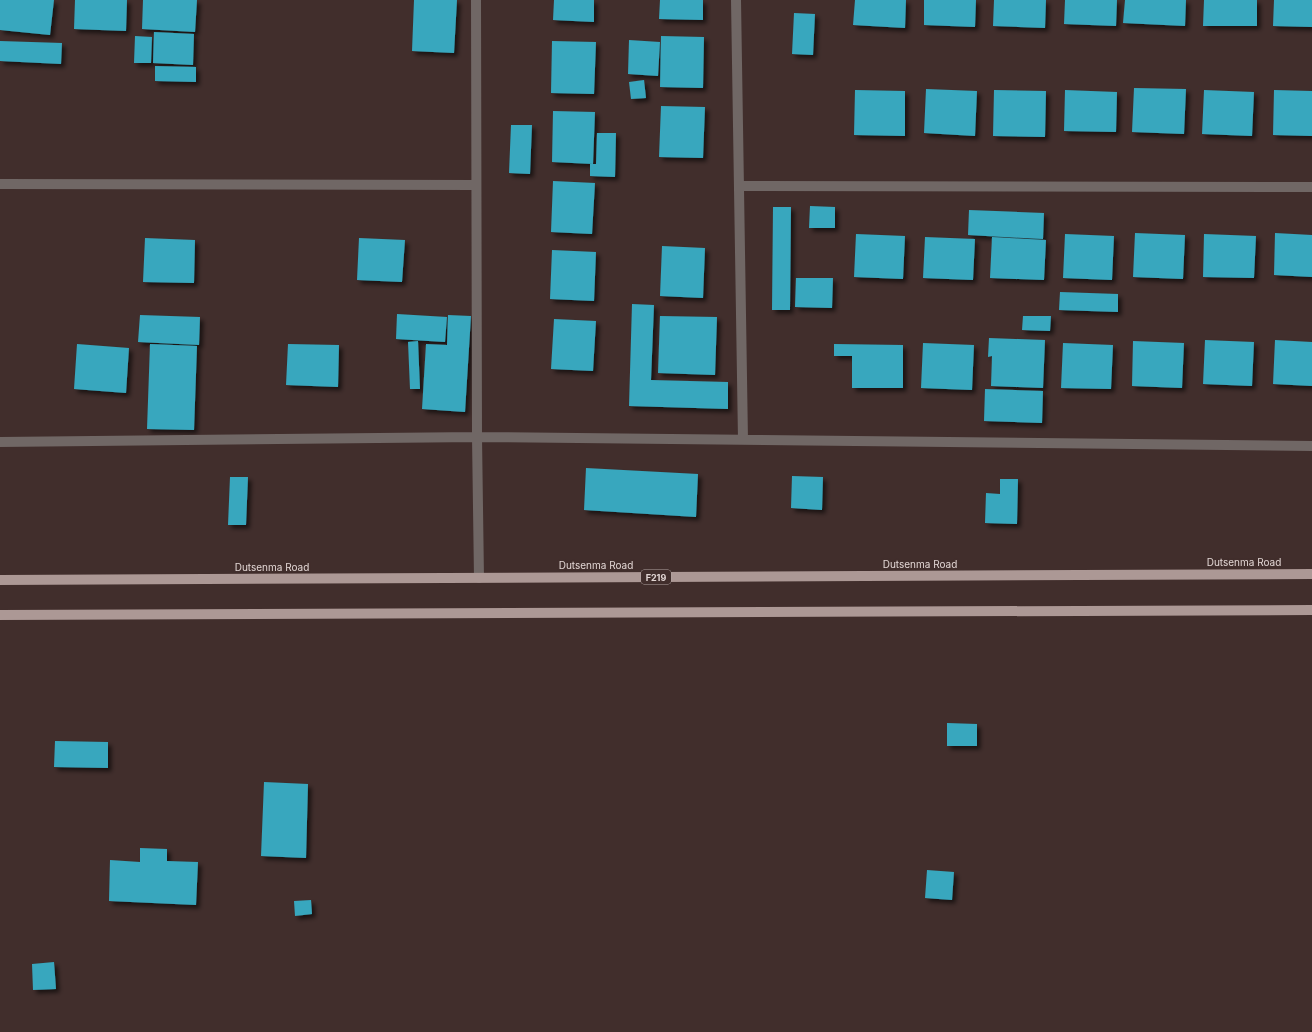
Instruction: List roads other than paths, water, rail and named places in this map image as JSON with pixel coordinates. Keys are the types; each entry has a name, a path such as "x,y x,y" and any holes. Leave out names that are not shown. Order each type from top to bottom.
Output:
{"main road":[{"name":"Dutsenma Road","path":"0,580 1312,574"},
{"path":"0,615 1312,610"}],"street":[{"path":"476,0 477,437 479,578"},
{"path":"736,0 743,440"},
{"path":"0,184 476,185"},
{"path":"739,186 1312,187"},
{"path":"0,442 477,437 1312,446"}]}
